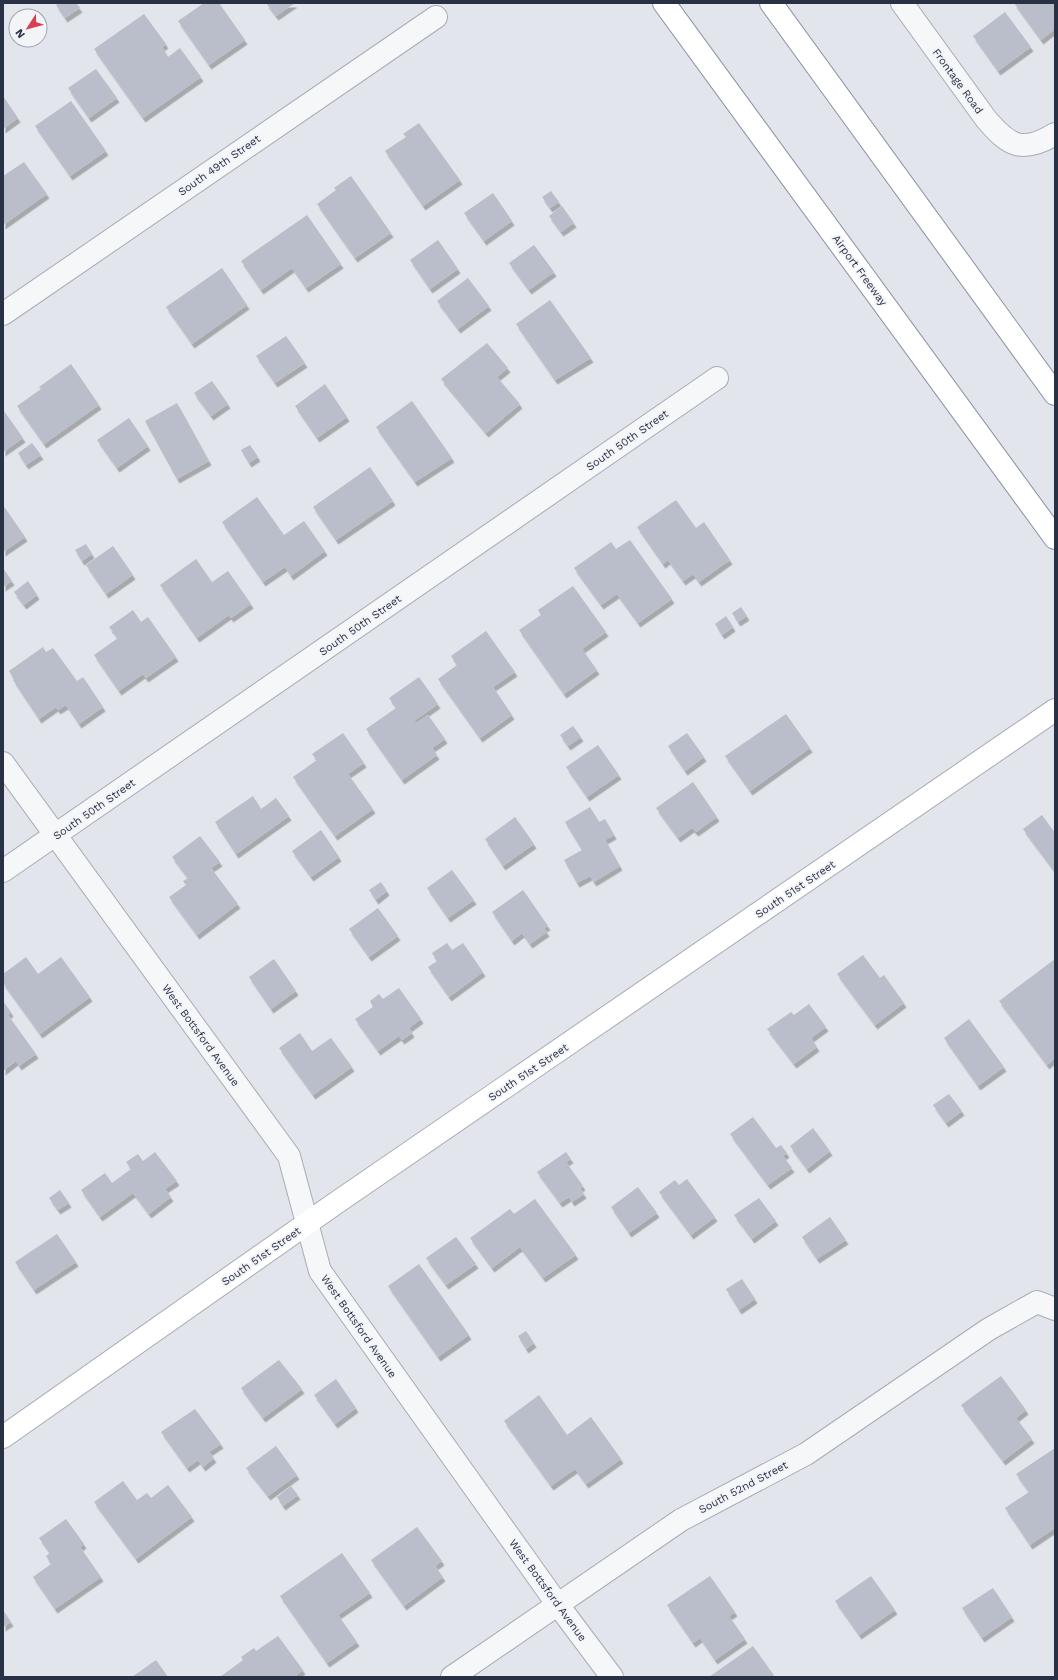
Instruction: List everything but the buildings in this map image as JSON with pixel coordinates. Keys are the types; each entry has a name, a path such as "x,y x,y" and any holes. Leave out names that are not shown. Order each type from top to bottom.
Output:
{"main road":[{"name":"Airport Freeway","path":"664,3 1055,538"},
{"path":"771,3 1055,394"},
{"name":"South 51st Street","path":"3,1437 349,1194 1055,710"}],"street":[{"name":"Frontage Road","path":"902,3 986,120 999,134 1010,142 1025,146 1036,144 1055,134"},
{"name":"South 49th Street","path":"3,314 436,17"},
{"name":"South 50th Street","path":"3,871 717,378"},
{"name":"West Bottsford Avenue","path":"3,763 289,1156 320,1271 558,1605 612,1677"},
{"name":"South 52nd Street","path":"452,1677 681,1520 806,1454 989,1328 1046,1305"}]}
